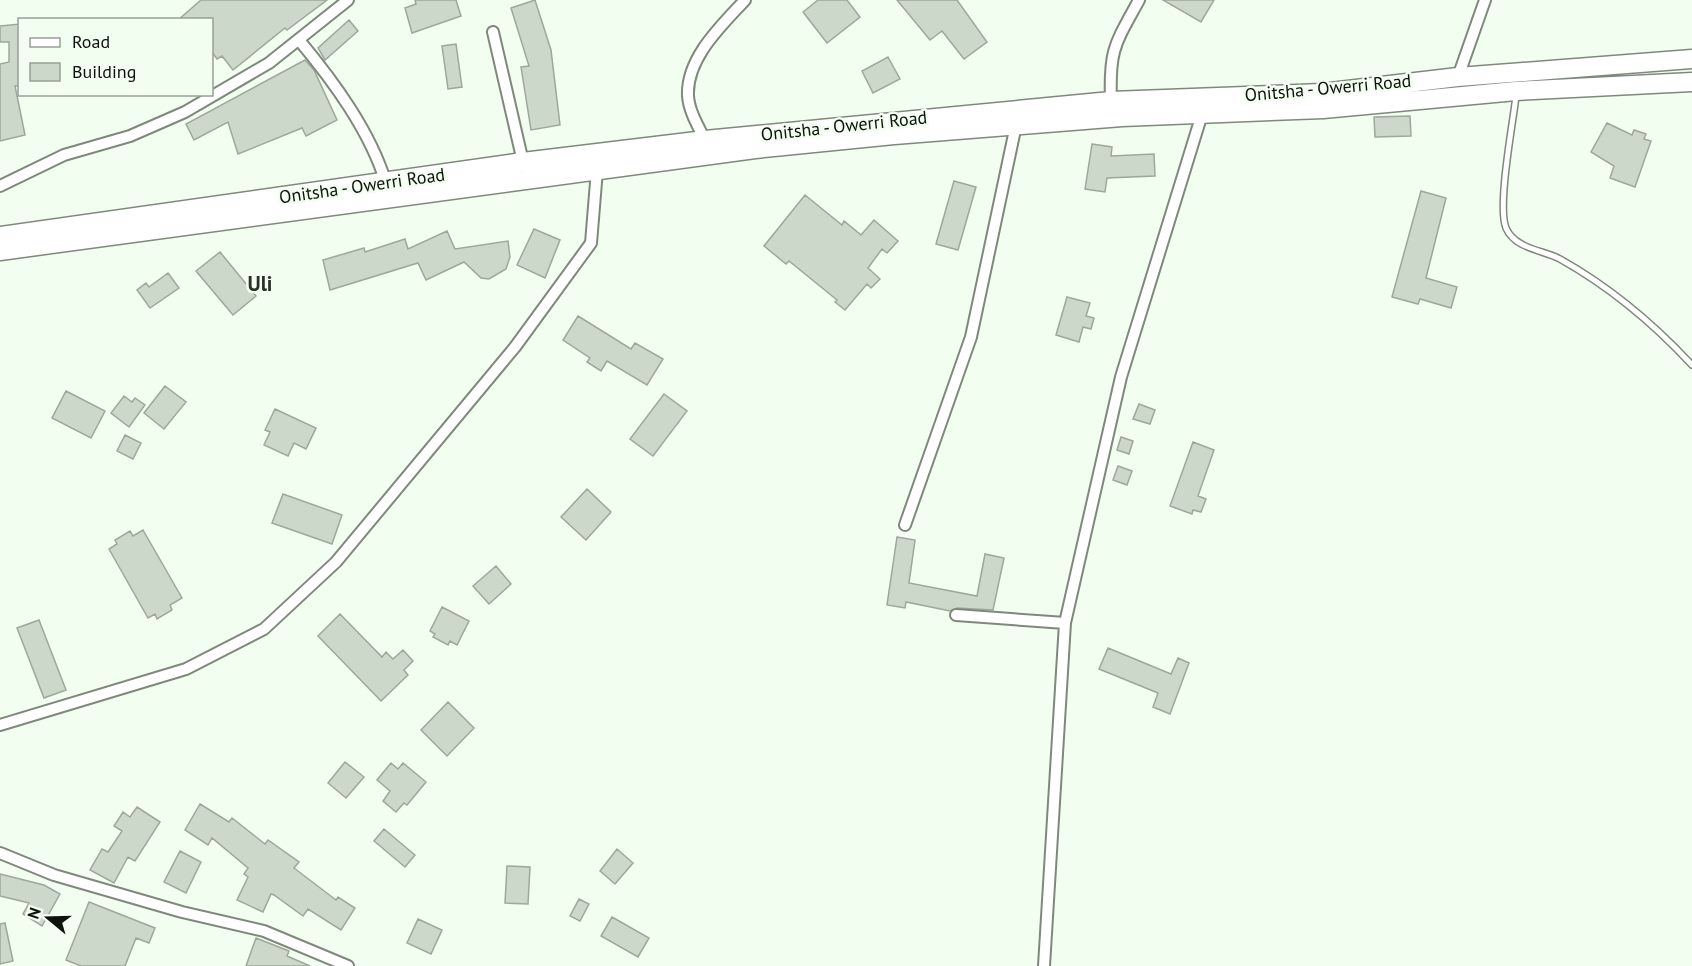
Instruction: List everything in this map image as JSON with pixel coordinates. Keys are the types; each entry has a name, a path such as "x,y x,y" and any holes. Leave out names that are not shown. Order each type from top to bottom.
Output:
{"highway":[{"name":"Onitsha - Owerri Road","path":"0,236 523,162 705,140 1112,101 1322,93 1458,77 1692,59"},
{"name":"Onitsha - Owerri Road","path":"0,251 755,149 1016,125 1323,109 1516,91 1692,82"}],"street":[{"path":"213,96 269,63 348,0"},
{"path":"705,140 690,109 688,94 690,80 712,36 745,0"},
{"path":"1112,101 1110,64 1114,45 1139,0"},
{"path":"1458,77 1485,0"},
{"path":"493,32 523,162"},
{"path":"299,40 326,72 377,156 386,183"},
{"path":"0,186 64,154 130,136 185,112 212,96"},
{"path":"1044,966 1065,623 1121,377 1202,114"},
{"path":"905,525 971,337 1016,125"},
{"path":"0,726 186,669 264,629 336,562 515,347 591,243 597,170"},
{"path":"956,615 1065,623"},
{"path":"0,853 64,878 182,912 264,931 348,966"}],"lane":[{"path":"1516,91 1505,198 1506,228 1514,239 1525,246 1556,257 1594,279 1649,323 1692,365"}],"building":[{"path":"201,0 327,0 287,30 285,28 233,70 222,56 217,59 213,53 213,18 180,18"},
{"path":"415,0 456,0 461,16 412,33 405,8 416,4"},
{"path":"535,0 551,50 560,125 531,130 521,67 529,66 511,8"},
{"path":"818,0 847,0 860,17 827,43 803,12"},
{"path":"897,0 957,0 987,42 964,59 942,31 930,40"},
{"path":"1163,0 1214,0 1201,22"},
{"path":"349,20 358,31 325,60 318,48"},
{"path":"18,24 18,86 15,86 25,135 0,141 0,64 9,62 9,42 0,42 0,26"},
{"path":"456,44 462,87 448,89 442,46"},
{"path":"888,57 900,79 873,93 862,71"},
{"path":"305,60 314,70 337,120 306,136 302,128 238,154 228,122 194,140 186,124"},
{"path":"1410,116 1411,136 1375,137 1374,117"},
{"path":"1607,123 1632,135 1634,130 1646,134 1644,139 1651,141 1635,187 1610,178 1614,166 1591,152"},
{"path":"1092,144 1112,147 1111,156 1154,154 1155,176 1107,178 1105,192 1085,189"},
{"path":"954,181 976,187 958,250 936,244"},
{"path":"1421,191 1446,198 1426,278 1457,287 1451,308 1420,299 1418,304 1392,297"},
{"path":"805,195 842,225 844,221 861,235 874,220 898,241 887,253 882,249 868,268 880,279 871,288 867,284 845,310 835,302 837,300 789,261 786,264 764,246"},
{"path":"534,229 560,240 545,278 517,265"},
{"path":"447,231 455,249 508,241 510,257 506,269 489,279 481,278 464,262 426,280 418,263 330,290 323,260 364,248 365,252 405,239 408,249"},
{"path":"220,252 256,296 233,315 196,271"},
{"path":"168,273 179,288 150,308 137,290 146,283 149,287"},
{"path":"1067,297 1090,303 1086,316 1094,318 1091,329 1083,327 1079,342 1056,335"},
{"path":"578,316 631,349 635,343 663,359 647,385 607,361 601,371 587,362 590,358 563,340"},
{"path":"165,386 186,402 164,429 144,413"},
{"path":"66,391 105,411 91,438 52,418"},
{"path":"664,394 687,411 653,456 630,439"},
{"path":"124,396 132,402 135,398 145,405 129,427 111,413"},
{"path":"1139,404 1155,410 1150,424 1133,419"},
{"path":"275,409 316,428 306,449 294,443 288,456 264,445 270,432 265,430"},
{"path":"125,435 141,443 133,459 117,451"},
{"path":"1121,437 1133,441 1129,454 1117,450"},
{"path":"1193,442 1214,450 1198,496 1206,499 1201,512 1193,510 1192,514 1170,506"},
{"path":"1118,466 1132,471 1127,485 1113,480"},
{"path":"587,489 611,512 586,540 561,517"},
{"path":"283,494 342,515 332,544 272,523"},
{"path":"143,530 182,598 170,605 172,610 157,619 155,614 148,618 109,549 117,544 115,540 130,531 133,536"},
{"path":"897,537 915,540 909,583 977,596 985,554 1004,558 993,610 957,608 950,611 906,602 905,608 887,605"},
{"path":"496,566 511,584 489,604 473,586"},
{"path":"442,607 469,621 457,645 450,641 448,645 433,637 435,634 430,631"},
{"path":"340,614 382,657 386,652 393,659 403,650 413,661 404,670 408,675 381,701 318,636"},
{"path":"39,620 66,690 44,698 17,628"},
{"path":"1108,648 1171,674 1178,658 1189,663 1170,714 1153,707 1158,693 1099,669"},
{"path":"448,702 474,728 447,756 421,730"},
{"path":"345,762 364,777 346,798 328,783"},
{"path":"391,763 398,769 403,763 426,782 407,805 404,803 396,812 383,801 390,791 377,780"},
{"path":"200,804 229,822 232,818 265,844 268,840 299,862 294,868 336,900 338,897 355,908 341,930 308,909 303,916 271,894 263,912 237,900 248,877 244,874 248,868 212,838 208,845 185,830"},
{"path":"137,807 160,822 135,861 128,857 114,883 90,870 102,849 108,852 122,831 114,826 123,812 130,817"},
{"path":"384,829 415,855 405,867 374,841"},
{"path":"617,849 633,863 615,884 600,871"},
{"path":"180,851 201,862 186,893 164,882"},
{"path":"507,866 530,867 528,904 505,903"},
{"path":"0,874 44,885 60,894 42,926 23,914 29,903 0,896"},
{"path":"579,899 589,904 580,921 570,916"},
{"path":"89,902 155,928 149,943 136,938 125,966 81,966 66,960"},
{"path":"612,917 649,938 638,957 601,936"},
{"path":"418,919 442,930 431,954 407,943"},
{"path":"5,923 13,961 0,964 0,924"},
{"path":"256,938 289,951 287,956 310,966 246,966"}],"district":[{"name":"Uli","path":"260,284"}]}
